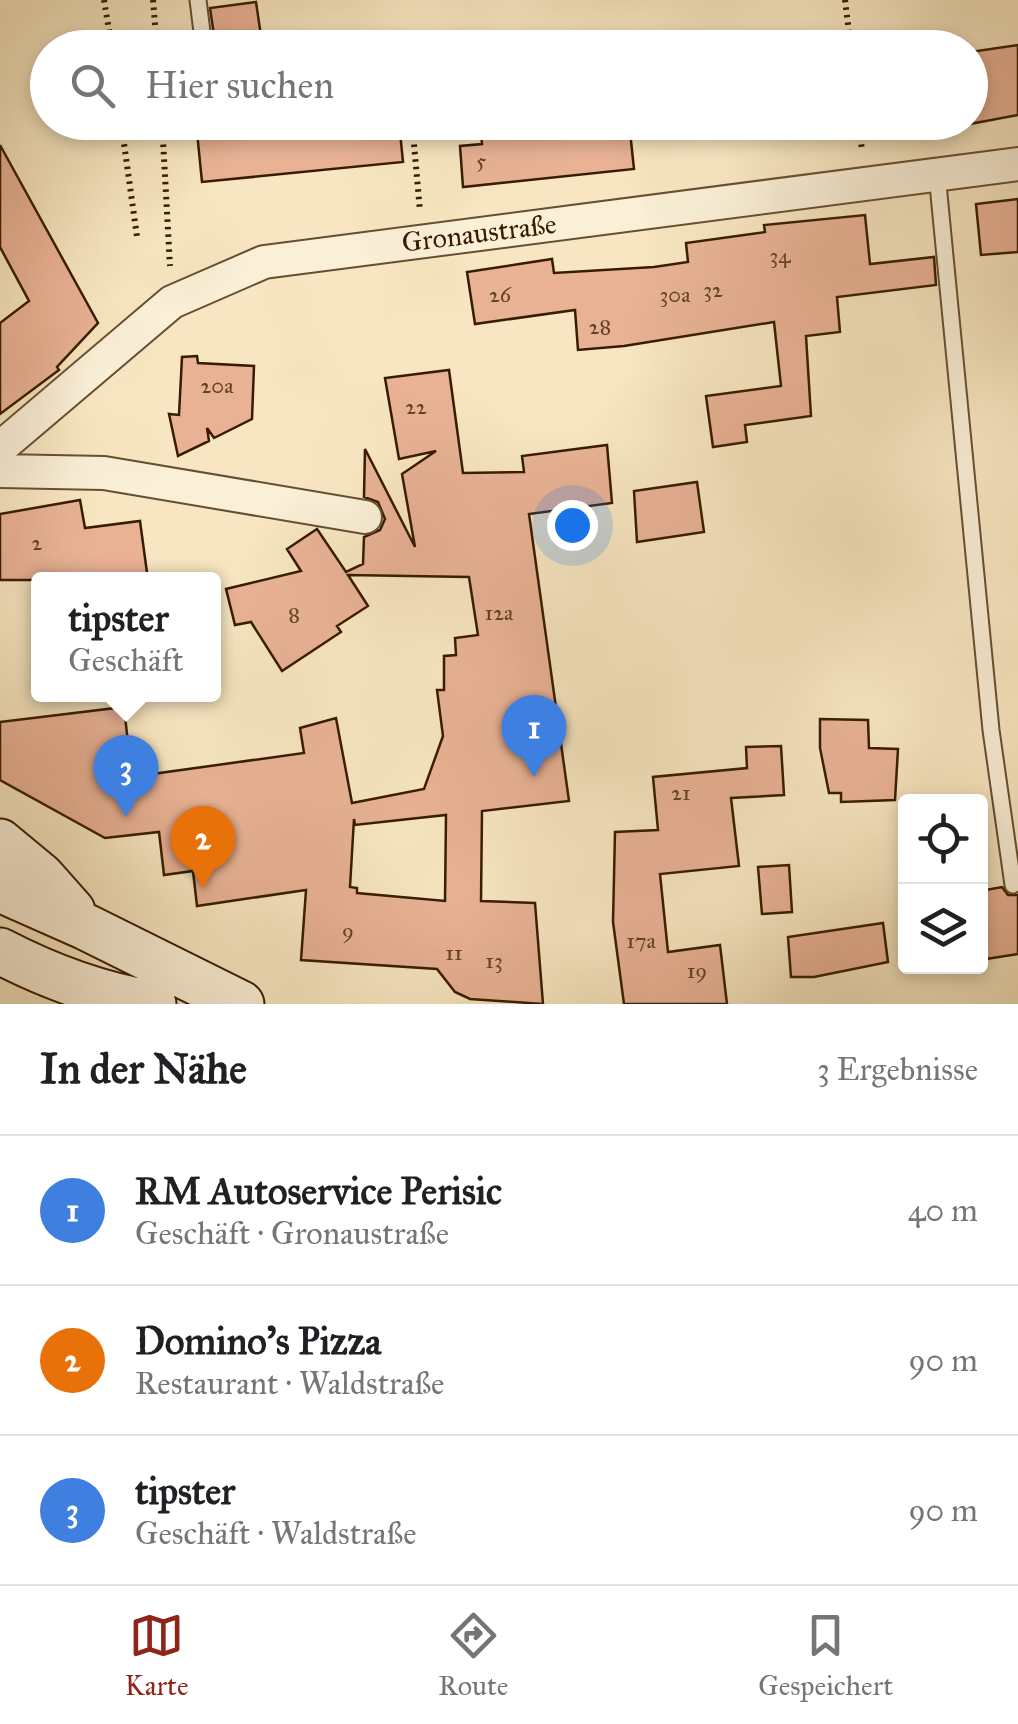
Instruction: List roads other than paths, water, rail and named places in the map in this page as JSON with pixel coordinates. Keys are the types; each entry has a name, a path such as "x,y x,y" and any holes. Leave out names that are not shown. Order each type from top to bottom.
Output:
{"main road":[{"path":"0,842 42,876 86,928"},
{"path":"0,889 241,1004"},
{"path":"12,966 153,1004"}],"street":[{"name":"Gronaustraße","path":"0,448 172,302 264,262 1018,164"},
{"path":"0,470 104,473 364,517"}],"lane":[{"path":"198,0 202,30"},
{"path":"937,174 991,730 1013,885"}],"place":[{"name":"RM Autoservice Perisic","path":"534,777"},
{"name":"tipster","path":"126,817"},
{"name":"Domino's Pizza","path":"203,888"}]}
